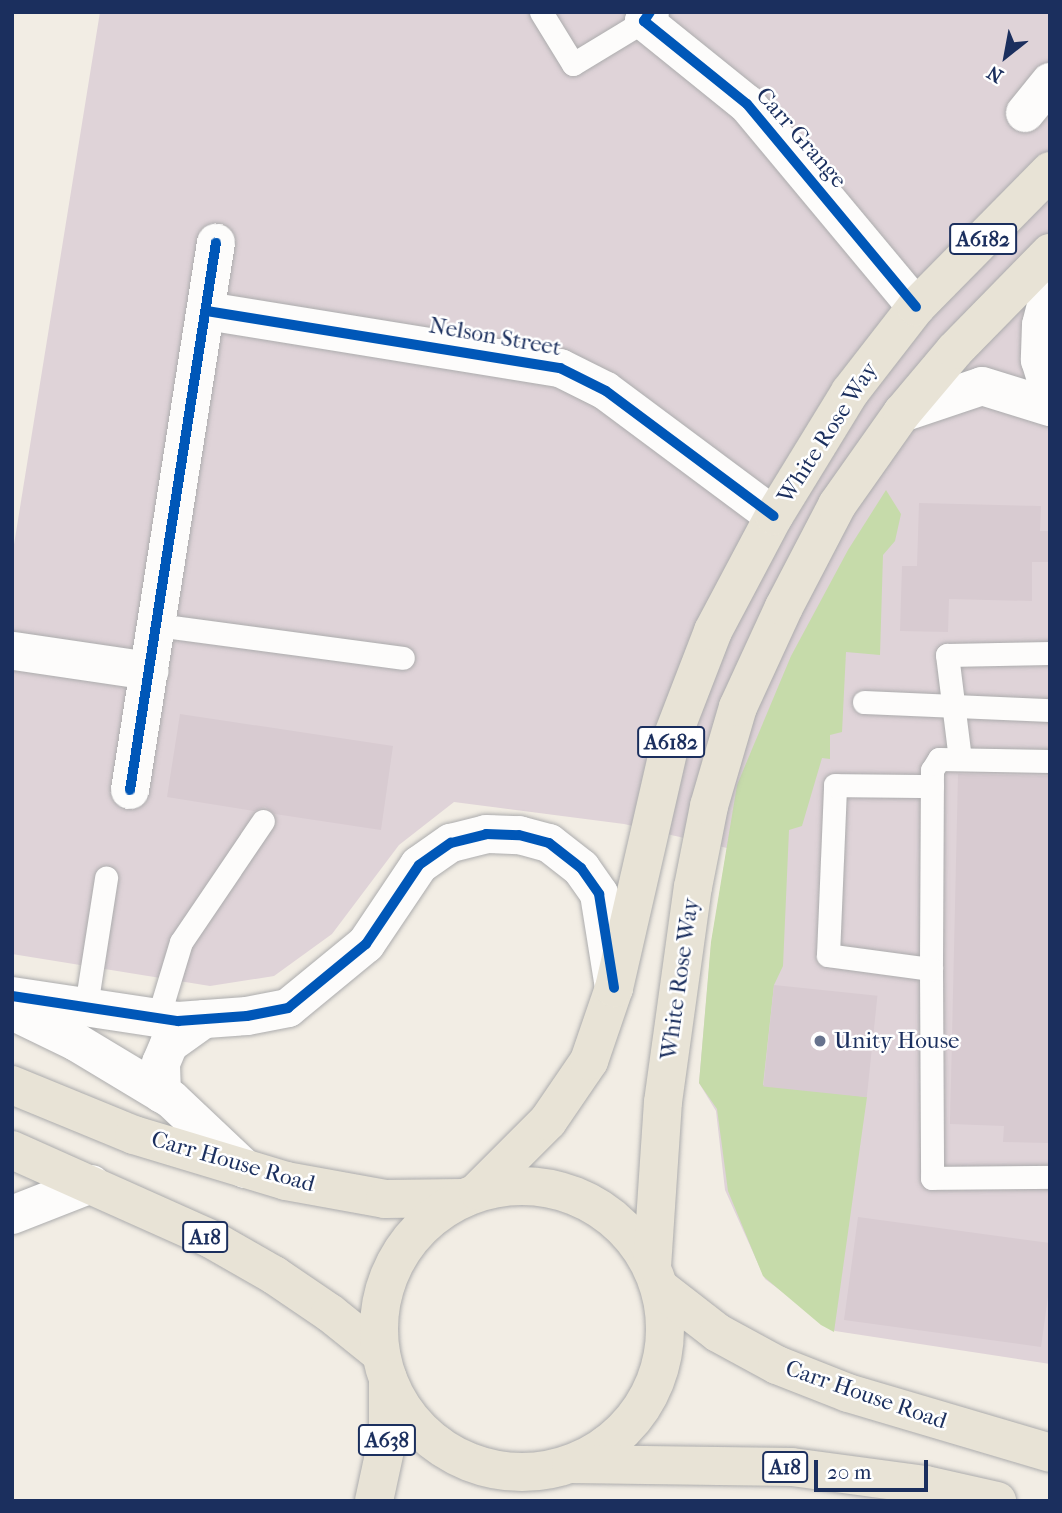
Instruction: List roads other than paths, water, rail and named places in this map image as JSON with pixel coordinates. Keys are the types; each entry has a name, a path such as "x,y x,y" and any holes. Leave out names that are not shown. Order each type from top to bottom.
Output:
{"highway":[{"name":"White Rose Way","path":"470,1195 548,1121 589,1061 614,988 671,740 713,631 774,516 850,392 916,307 1050,172"},
{"name":"White Rose Way","path":"557,1467 603,1448 622,1433 652,1392 666,1343 656,1277 663,1102 693,887 709,806 738,706 784,607 837,505 902,413 955,350 1050,253"},
{"name":"Carr House Road","path":"12,1085 134,1135 286,1181 385,1199 470,1195 508,1186 552,1189 600,1211 628,1233 656,1277 718,1333 777,1365 848,1393 1050,1453"},
{"name":"A18","path":"12,1150 211,1239 274,1275 330,1313 384,1366"},
{"path":"470,1195 428,1220 399,1255 379,1313 384,1366 417,1427 469,1462 510,1472 557,1467"},
{"name":"A638","path":"374,1501 388,1436 384,1366"},
{"path":"506,1501 557,1467"},
{"name":"A18","path":"557,1467 792,1467 926,1485 997,1501"}],"street":[{"name":"Carr Grange","path":"647,17 747,104 916,307"},
{"path":"1025,113 1050,82"},
{"path":"130,790 216,243"},
{"path":"1050,289 1041,324 1040,360 1050,393"},
{"name":"Nelson Street","path":"207,311 560,368 606,391 774,516"},
{"path":"902,413 982,386 1050,407"},
{"path":"14,651 150,671"},
{"path":"12,996 158,1018 247,1016 288,1008 366,944 419,865 452,843 486,834 520,835 549,843 581,868 599,894 614,988"},
{"path":"12,1011 76,1042 162,1094 245,1169"},
{"path":"162,1094 161,1063 169,1044 204,1019"},
{"path":"12,1215 92,1184"}],"lane":[{"path":"541,12 573,64 647,17"},
{"path":"157,625 403,658"},
{"path":"960,759 947,655 1050,653"},
{"path":"864,702 1050,710"},
{"path":"1050,761 939,759 932,770 931,969 932,1178 1050,1177"},
{"path":"931,969 828,955 835,785 932,786"},
{"path":"158,1018 181,942 263,821"},
{"path":"86,1006 107,878"}],"place":[{"name":"Unity House","path":"820,1041"}]}
